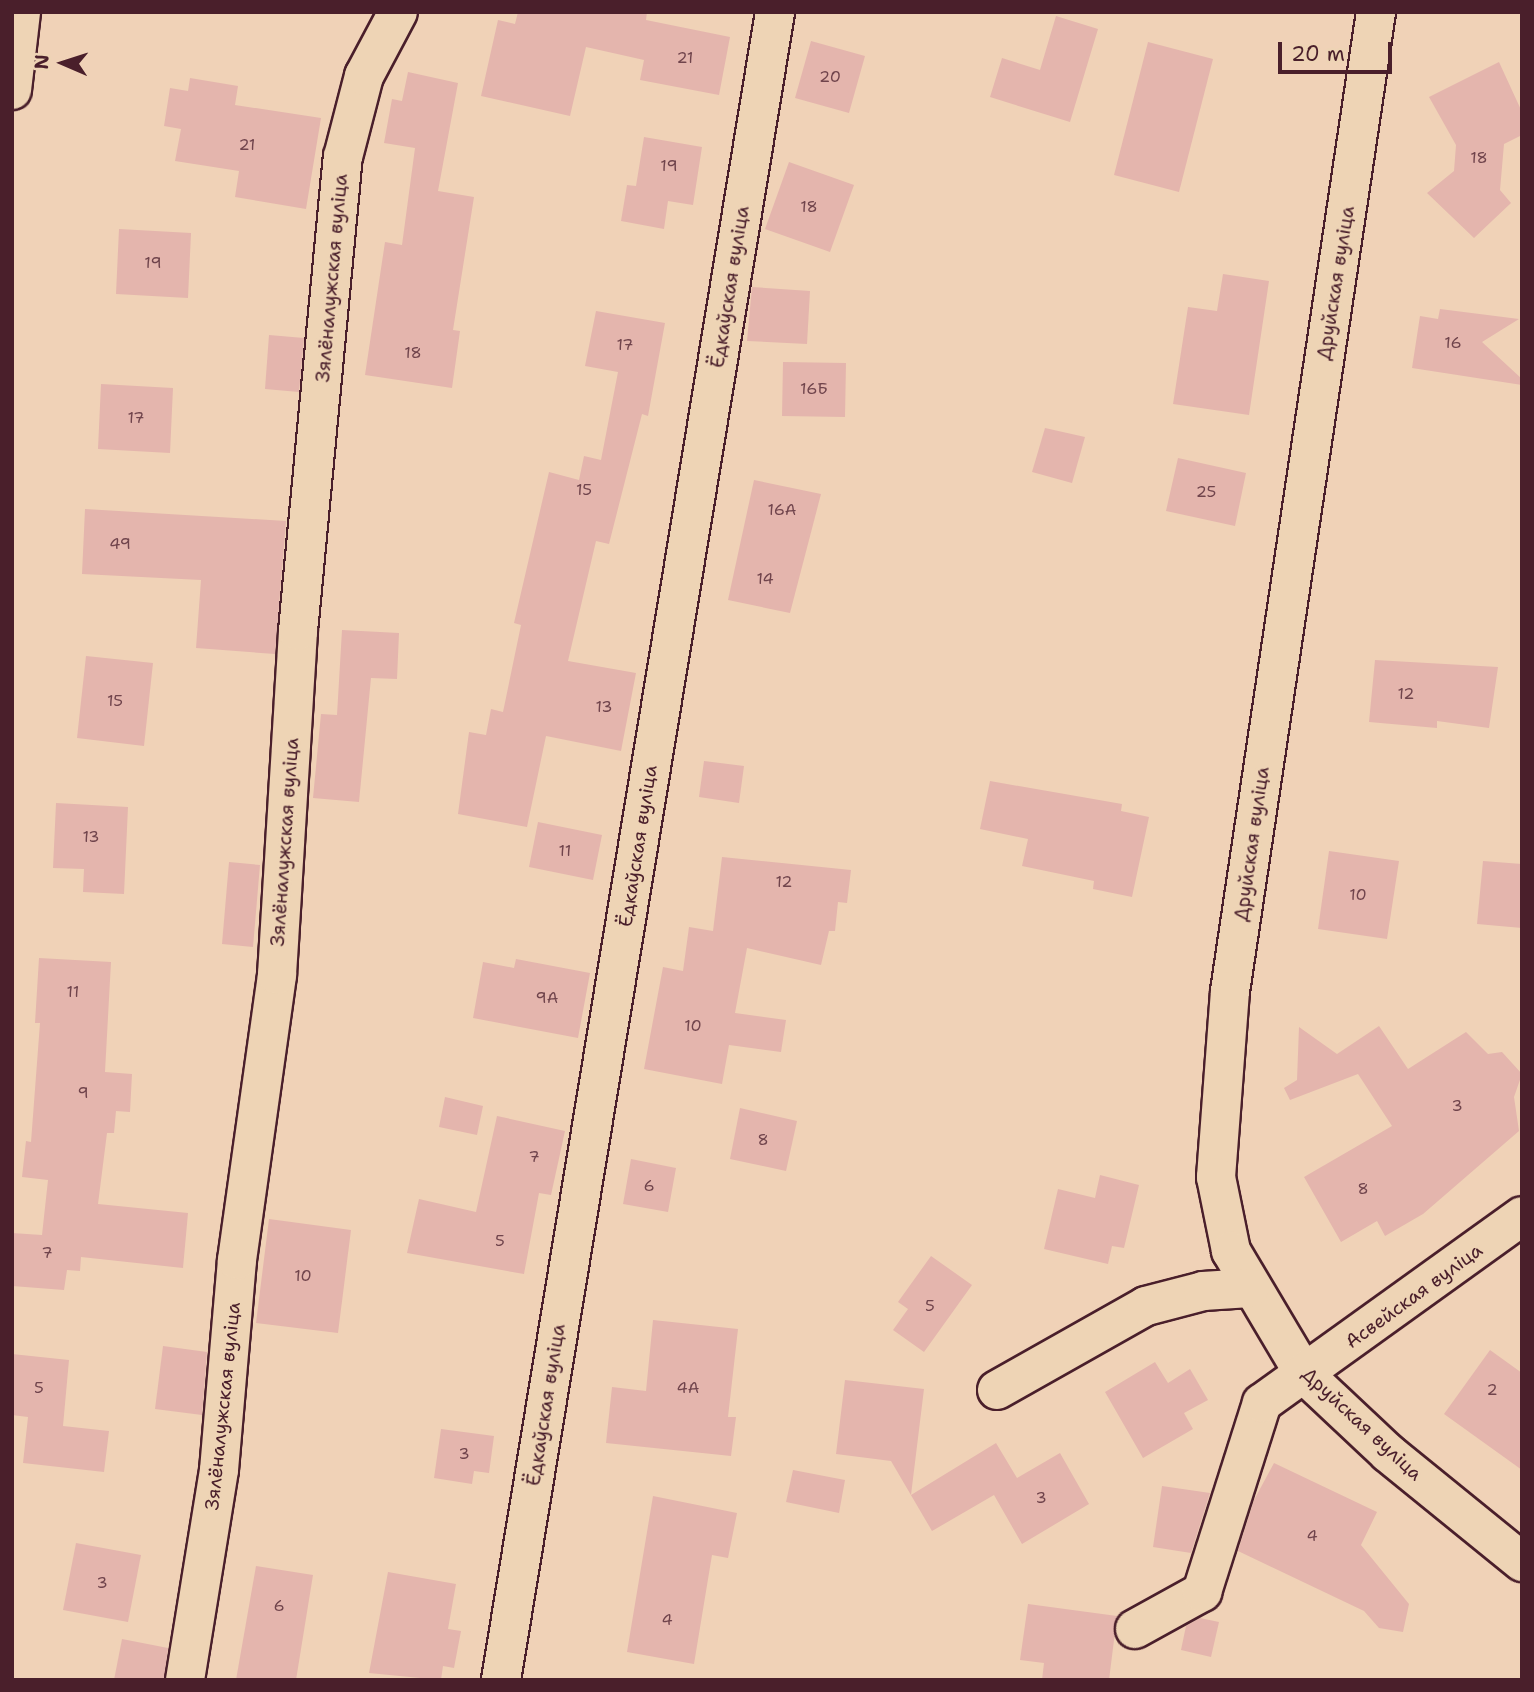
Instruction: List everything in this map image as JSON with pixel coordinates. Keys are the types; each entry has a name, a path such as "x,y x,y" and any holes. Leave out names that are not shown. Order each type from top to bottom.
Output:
{"street":[{"name":"Зялёналужская вуліца","path":"185,1680 219,1469 237,1260 277,975 298,631 342,157 365,76 398,12"},
{"name":"Ёдкаўская вуліца","path":"500,1680 775,12"},
{"name":"Друйская вуліца","path":"1376,12 1220,1086 1216,1177 1231,1251 1250,1288 1304,1374 1388,1453 1522,1562"},
{"path":"12,90 17,22"},
{"name":"Асвейская вуліца","path":"1135,1629 1202,1592 1262,1403 1522,1216"},
{"path":"997,1390 1146,1306 1203,1291 1250,1288"}],"building":[{"path":"518,12 647,12 646,20 730,37 719,95 640,80 644,60 586,47 570,116 481,96 498,20 515,24"},
{"path":"1056,16 1098,29 1070,122 990,97 1002,58 1040,70"},
{"path":"811,41 865,56 849,113 795,98"},
{"path":"1148,42 1213,59 1179,192 1114,175"},
{"path":"1499,62 1522,112 1522,135 1504,144 1500,190 1511,203 1474,238 1427,193 1454,171 1456,145 1429,97"},
{"path":"408,72 458,83 438,191 474,197 453,330 460,331 452,388 365,375 385,242 402,245 415,148 384,143 392,99 402,101"},
{"path":"190,78 238,86 235,105 321,118 306,209 235,197 239,171 175,161 181,129 164,126 170,88 188,91"},
{"path":"644,137 702,147 693,205 668,201 664,229 621,221 627,185 636,186"},
{"path":"789,162 854,185 830,252 765,229"},
{"path":"119,229 191,233 188,298 116,294"},
{"path":"1223,274 1269,281 1249,415 1173,404 1188,307 1217,311"},
{"path":"752,287 810,291 807,344 747,341"},
{"path":"1440,309 1519,319 1482,342 1522,379 1522,385 1412,368 1420,316 1438,319"},
{"path":"596,311 665,323 648,416 642,414 609,544 596,541 568,661 636,673 621,751 546,736 527,827 458,814 469,732 486,735 491,709 503,712 521,625 514,623 549,472 579,480 584,456 601,460 618,372 585,366"},
{"path":"269,335 304,338 299,392 265,389"},
{"path":"783,362 846,363 845,417 782,416"},
{"path":"101,384 173,388 170,453 98,449"},
{"path":"1045,428 1085,437 1072,483 1032,472"},
{"path":"1178,458 1246,473 1235,526 1166,511"},
{"path":"754,480 821,494 790,613 728,600"},
{"path":"85,509 286,521 275,654 196,648 201,580 82,574"},
{"path":"342,630 399,633 397,679 371,678 359,802 313,798 321,714 337,715"},
{"path":"86,656 153,663 144,746 77,738"},
{"path":"1375,660 1498,667 1489,728 1437,721 1437,728 1369,722"},
{"path":"704,761 744,766 739,803 699,797"},
{"path":"990,781 1122,804 1121,811 1149,817 1132,897 1093,889 1094,881 1022,866 1028,839 980,829"},
{"path":"56,803 128,807 124,894 83,892 84,869 53,868"},
{"path":"538,822 602,835 593,880 529,867"},
{"path":"1329,851 1399,861 1387,939 1318,929"},
{"path":"722,857 851,870 847,903 838,902 835,931 829,931 821,965 747,948 735,1013 786,1020 781,1052 729,1045 722,1084 644,1069 663,967 683,971 689,927 713,931"},
{"path":"1483,861 1522,864 1522,928 1477,924"},
{"path":"229,862 260,865 253,947 222,944"},
{"path":"39,958 111,962 105,1072 132,1074 130,1112 116,1111 114,1133 107,1133 98,1204 188,1213 183,1268 81,1257 80,1271 67,1270 64,1290 12,1286 12,1233 42,1235 48,1180 22,1177 26,1141 31,1142 40,1023 35,1023"},
{"path":"516,959 590,973 578,1038 473,1018 483,962 514,968"},
{"path":"1379,1026 1408,1069 1466,1032 1488,1054 1502,1052 1522,1074 1514,1097 1519,1131 1423,1214 1385,1236 1377,1221 1341,1242 1304,1177 1392,1126 1358,1074 1290,1100 1284,1088 1297,1080 1299,1027 1337,1054"},
{"path":"445,1097 483,1106 477,1135 439,1127"},
{"path":"740,1108 797,1121 786,1171 730,1159"},
{"path":"497,1116 565,1131 551,1195 539,1193 524,1274 407,1253 419,1199 476,1212"},
{"path":"631,1159 676,1168 668,1212 623,1204"},
{"path":"1100,1175 1139,1185 1124,1248 1112,1246 1108,1264 1044,1249 1058,1189 1095,1198"},
{"path":"269,1219 351,1230 338,1333 256,1323"},
{"path":"931,1256 972,1285 924,1352 893,1330 908,1309 898,1302"},
{"path":"653,1320 738,1329 728,1417 736,1417 731,1456 606,1443 612,1387 646,1391"},
{"path":"163,1346 207,1352 202,1415 155,1409"},
{"path":"1490,1350 1522,1373 1522,1470 1444,1414"},
{"path":"12,1354 69,1360 63,1426 109,1431 104,1472 23,1463 28,1417 12,1415"},
{"path":"1155,1362 1168,1383 1190,1369 1208,1400 1184,1413 1193,1429 1143,1458 1105,1392"},
{"path":"845,1380 924,1389 911,1495 996,1443 1017,1478 1060,1453 1089,1504 1022,1544 994,1495 932,1531 891,1461 836,1454"},
{"path":"441,1429 494,1436 489,1473 474,1471 472,1484 434,1478"},
{"path":"1274,1463 1377,1512 1361,1545 1409,1604 1403,1632 1379,1628 1364,1611 1238,1551 1254,1500"},
{"path":"793,1470 845,1480 839,1513 786,1502"},
{"path":"1162,1486 1210,1493 1191,1553 1153,1547"},
{"path":"653,1496 737,1513 728,1558 712,1555 694,1664 627,1652"},
{"path":"76,1543 141,1555 128,1622 63,1610"},
{"path":"256,1566 313,1575 296,1680 236,1680"},
{"path":"388,1572 456,1584 448,1629 461,1631 454,1668 443,1666 441,1680 369,1673"},
{"path":"1028,1604 1117,1616 1109,1680 1042,1680 1044,1663 1020,1660"},
{"path":"1200,1618 1219,1622 1211,1657 1181,1650 1186,1626"},
{"path":"122,1639 168,1648 164,1680 114,1680"}]}
